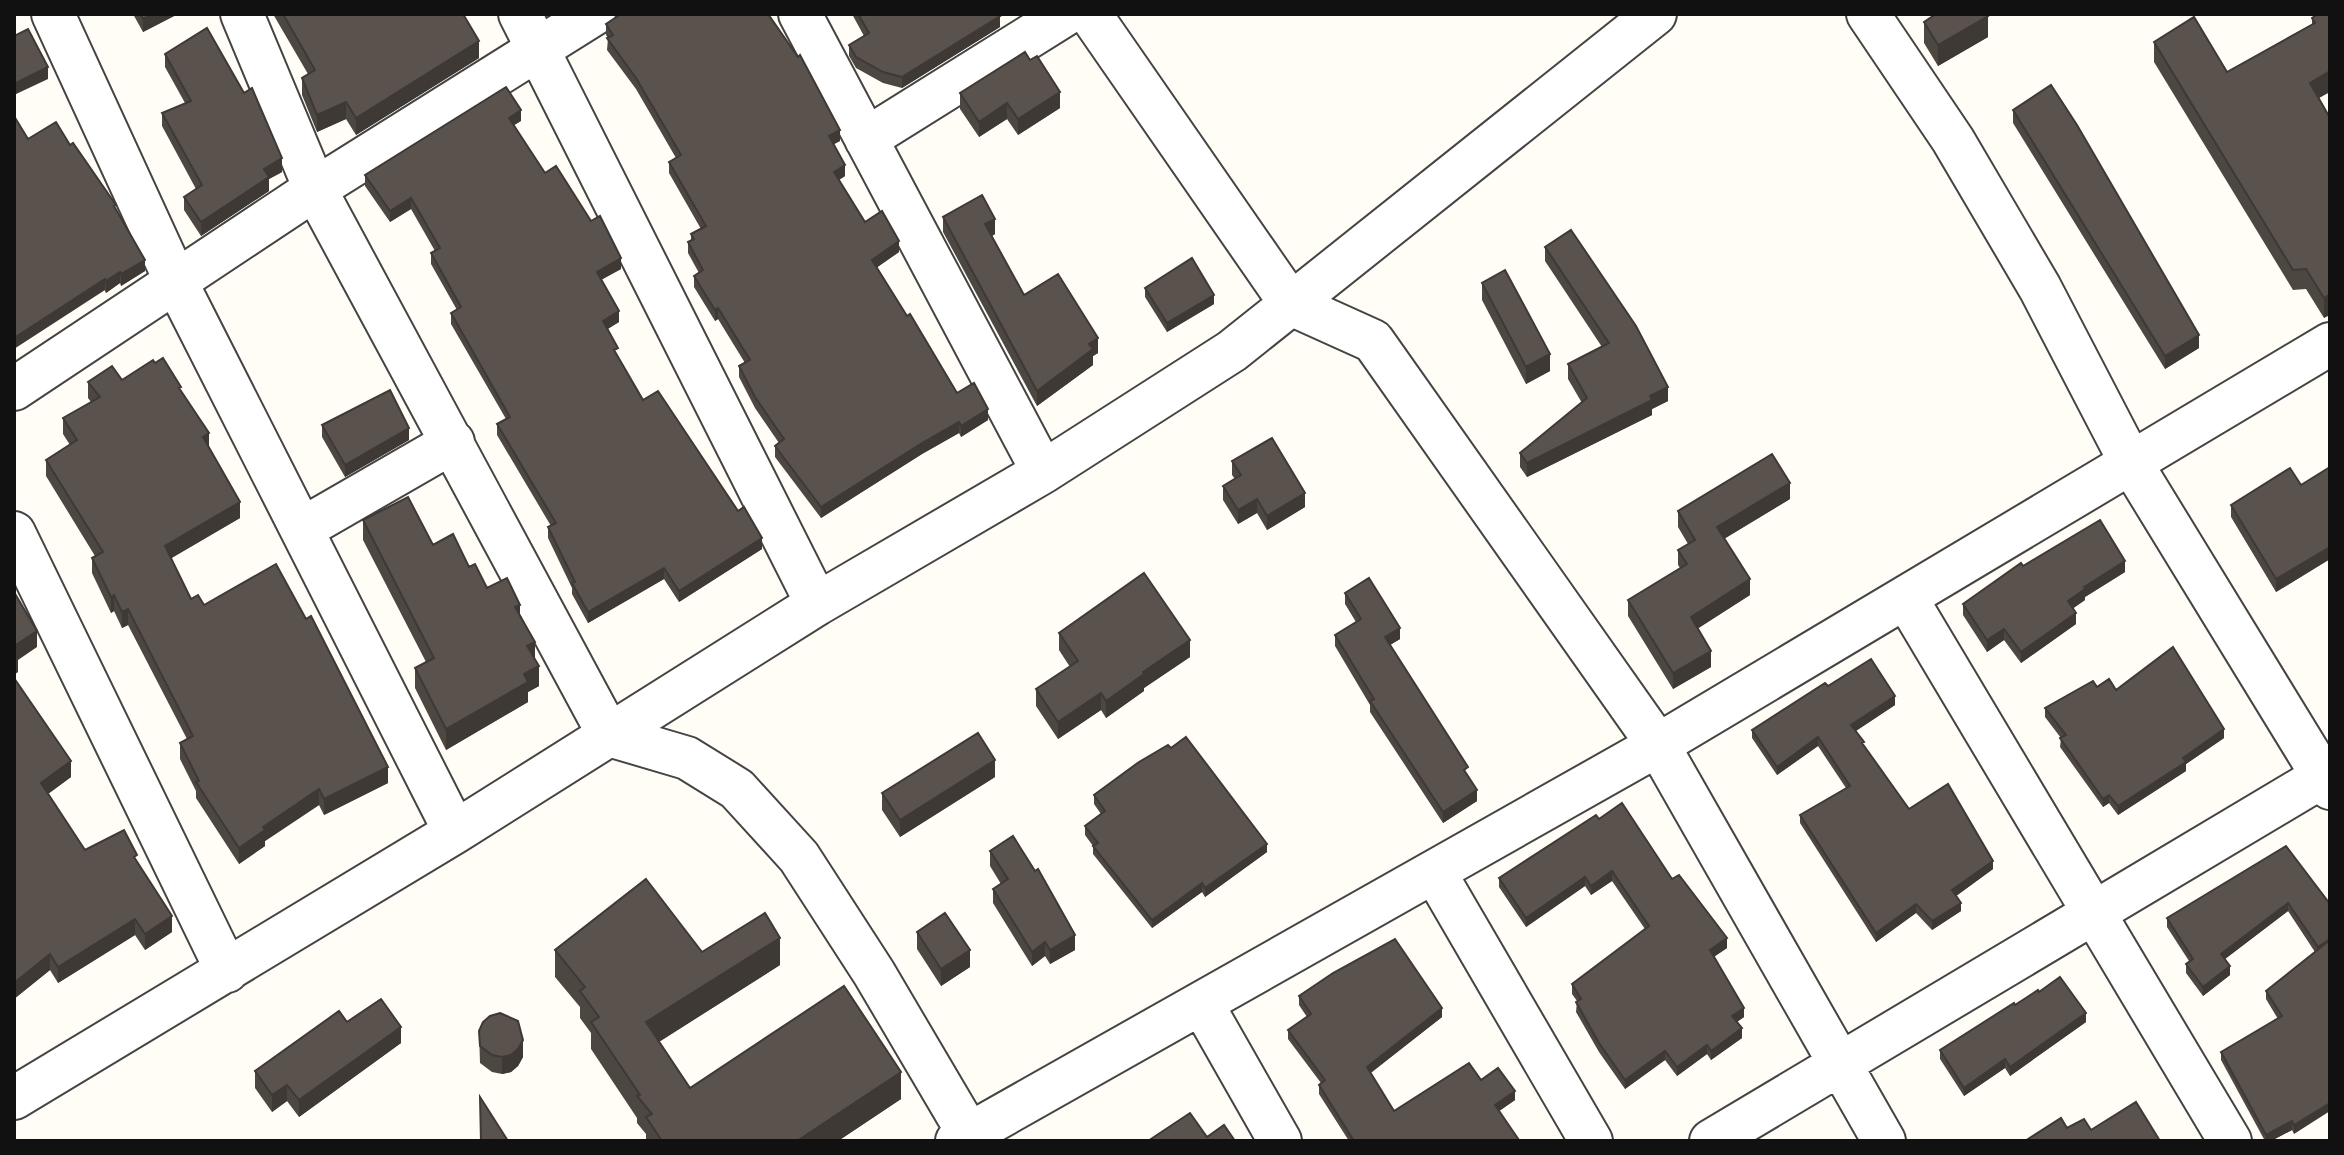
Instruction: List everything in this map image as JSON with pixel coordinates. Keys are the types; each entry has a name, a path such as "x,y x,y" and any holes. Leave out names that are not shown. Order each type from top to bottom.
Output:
{"street":[{"path":"53,14 176,282 455,832"},
{"path":"242,14 315,189 609,735 687,758 737,789 799,857 874,973 966,1139 1658,745 2330,344"},
{"path":"14,389 315,189 528,31 594,14"},
{"path":"800,14 1043,472"},
{"path":"866,139 1066,14"},
{"path":"1090,14 1291,304 1373,341 1658,745 1884,1141"},
{"path":"14,1098 455,832 817,604 1043,472 1232,351 1655,14"},
{"path":"1711,1141 2094,912 2328,778 2131,463 2040,288 1953,140 1868,14"},
{"path":"528,31 817,604"},
{"path":"302,529 453,442"},
{"path":"14,533 227,971"},
{"path":"1906,598 2230,1141"},
{"path":"1435,873 1591,1141"},
{"path":"1202,1004 1280,1141"}],"building":[{"path":"283,14 463,14 479,41 356,118 346,102 317,115 302,78 315,70"},
{"path":"621,14 768,14 798,57 800,55 840,130 829,136 845,165 834,172 865,222 882,211 899,241 872,260 907,316 910,314 957,393 974,383 988,409 961,426 959,422 922,443 821,507 775,446 784,439 755,397 739,366 750,360 694,276 703,270 688,242 694,239 691,234 706,226 669,162 681,155 636,78 607,38 613,35 606,24"},
{"path":"858,14 1000,16 902,77 883,72 856,57 849,45 869,33"},
{"path":"1936,14 1988,16 1938,45 1924,22"},
{"path":"2318,14 2330,14 2330,71 2310,83 2330,118 2330,294 2324,298 2306,269 2293,270 2154,42 2194,17 2227,72 2315,23 2312,18"},
{"path":"207,28 244,93 252,88 282,158 264,169 269,177 201,222 184,197 202,185 162,113 191,101 165,54"},
{"path":"28,29 48,67 14,84 14,36"},
{"path":"1025,52 1030,60 1037,56 1060,92 1018,119 1007,103 979,122 960,93"},
{"path":"2051,85 2199,335 2165,356 2013,110"},
{"path":"506,87 521,110 509,118 545,173 556,166 591,221 600,216 621,258 597,272 619,311 603,321 618,348 614,350 643,400 658,391 738,511 744,507 762,538 679,591 664,568 588,612 548,527 556,523 497,424 510,417 451,313 461,307 431,253 440,248 411,198 390,211 365,175"},
{"path":"14,116 28,139 56,122 116,205 145,260 105,279 14,338"},
{"path":"982,195 995,219 985,224 1024,295 1058,274 1098,338 1089,344 1093,349 1037,391 943,217"},
{"path":"1571,230 1636,326 1668,387 1650,396 1652,400 1527,463 1520,453 1587,398 1568,364 1609,343 1545,247"},
{"path":"1192,258 1214,295 1167,323 1145,288"},
{"path":"1505,270 1550,354 1526,367 1482,283"},
{"path":"163,358 209,433 203,437 240,502 165,546 191,599 198,595 204,605 276,564 306,619 311,616 388,767 324,799 319,789 263,827 265,830 239,848 196,782 199,781 180,743 193,736 128,609 122,612 114,595 111,597 92,558 103,552 46,460 77,440 63,418 100,397 88,382 112,366 122,380 153,360 155,363"},
{"path":"390,390 409,428 345,465 322,425"},
{"path":"1272,438 1305,493 1267,516 1257,499 1238,510 1223,486 1241,475 1232,461"},
{"path":"1772,454 1790,483 1717,527 1750,579 1691,617 1711,651 1673,673 1628,600 1687,564 1678,550 1695,540 1678,511"},
{"path":"2330,467 2330,547 2276,579 2231,505 2290,468 2301,485"},
{"path":"408,497 433,545 453,534 469,567 475,564 487,588 507,578 520,605 515,607 535,642 527,646 539,666 524,674 528,682 446,729 415,668 434,658 363,520"},
{"path":"2100,520 2125,561 2068,601 2076,613 2021,652 2004,629 1987,640 1963,604 2021,563 2023,566"},
{"path":"1144,573 1190,640 1106,701 1101,693 1058,722 1036,689 1078,661 1059,633"},
{"path":"1369,578 1400,628 1385,637 1468,767 1464,770 1477,790 1443,812 1370,701 1374,699 1335,635 1361,619 1345,593"},
{"path":"14,592 37,631 14,646"},
{"path":"2173,647 2224,729 2183,758 2186,762 2118,806 2109,795 2103,799 2060,738 2066,735 2045,708 2093,681 2097,687 2109,679 2116,690"},
{"path":"1871,659 1895,696 1851,725 1909,809 1948,784 1993,861 1952,890 1961,903 1932,921 1916,904 1876,933 1800,815 1850,786 1818,737 1777,767 1752,730 1825,683 1828,686"},
{"path":"14,678 71,761 41,783 85,850 124,830 137,855 134,857 172,916 145,934 135,919 58,967 50,954 14,983"},
{"path":"978,733 995,760 900,820 882,793"},
{"path":"1186,737 1267,844 1205,888 1202,883 1152,920 1093,846 1098,843 1085,826 1105,811 1094,795 1139,762 1168,745 1171,748"},
{"path":"1622,803 1672,879 1679,875 1727,938 1710,950 1744,1008 1732,1016 1742,1028 1711,1051 1707,1045 1677,1067 1665,1051 1625,1080 1576,1002 1581,999 1572,984 1649,926 1612,871 1591,886 1585,877 1526,918 1499,878 1596,815 1599,819"},
{"path":"1013,836 1035,871 1038,869 1075,935 1050,950 1045,942 1032,952 993,889 1008,879 990,851"},
{"path":"2286,846 2330,904 2330,939 2318,947 2288,903 2221,954 2230,966 2203,987 2186,964 2193,959 2167,918"},
{"path":"646,879 702,952 765,913 780,938 646,1022 690,1088 844,986 901,1072 797,1141 662,1141 646,1117 652,1114 637,1096 640,1095 591,1022 599,1017 580,991 585,987 555,950"},
{"path":"945,913 970,950 941,969 917,932"},
{"path":"1395,939 1442,1008 1367,1067 1394,1111 1469,1063 1481,1080 1498,1068 1515,1091 1495,1105 1519,1140 1354,1141 1319,1085 1325,1080 1288,1030 1311,1014 1299,996 1333,973"},
{"path":"2330,940 2330,1103 2294,1125 2292,1121 2266,1135 2221,1052 2282,1016 2266,991"},
{"path":"2060,977 2086,1013 2010,1067 2005,1059 1964,1088 1940,1050"},
{"path":"381,999 401,1027 299,1100 287,1085 272,1095 255,1071 339,1011 347,1022"},
{"path":"500,1013 518,1021 523,1040 511,1055 502,1057 492,1055 480,1046 479,1031 490,1016"},
{"path":"480,1097 508,1141 481,1141"},
{"path":"2136,1102 2160,1141 2025,1141 2061,1118 2067,1128 2084,1119 2091,1130"},
{"path":"1190,1113 1207,1137 1224,1125 1235,1141 1148,1141"}]}
